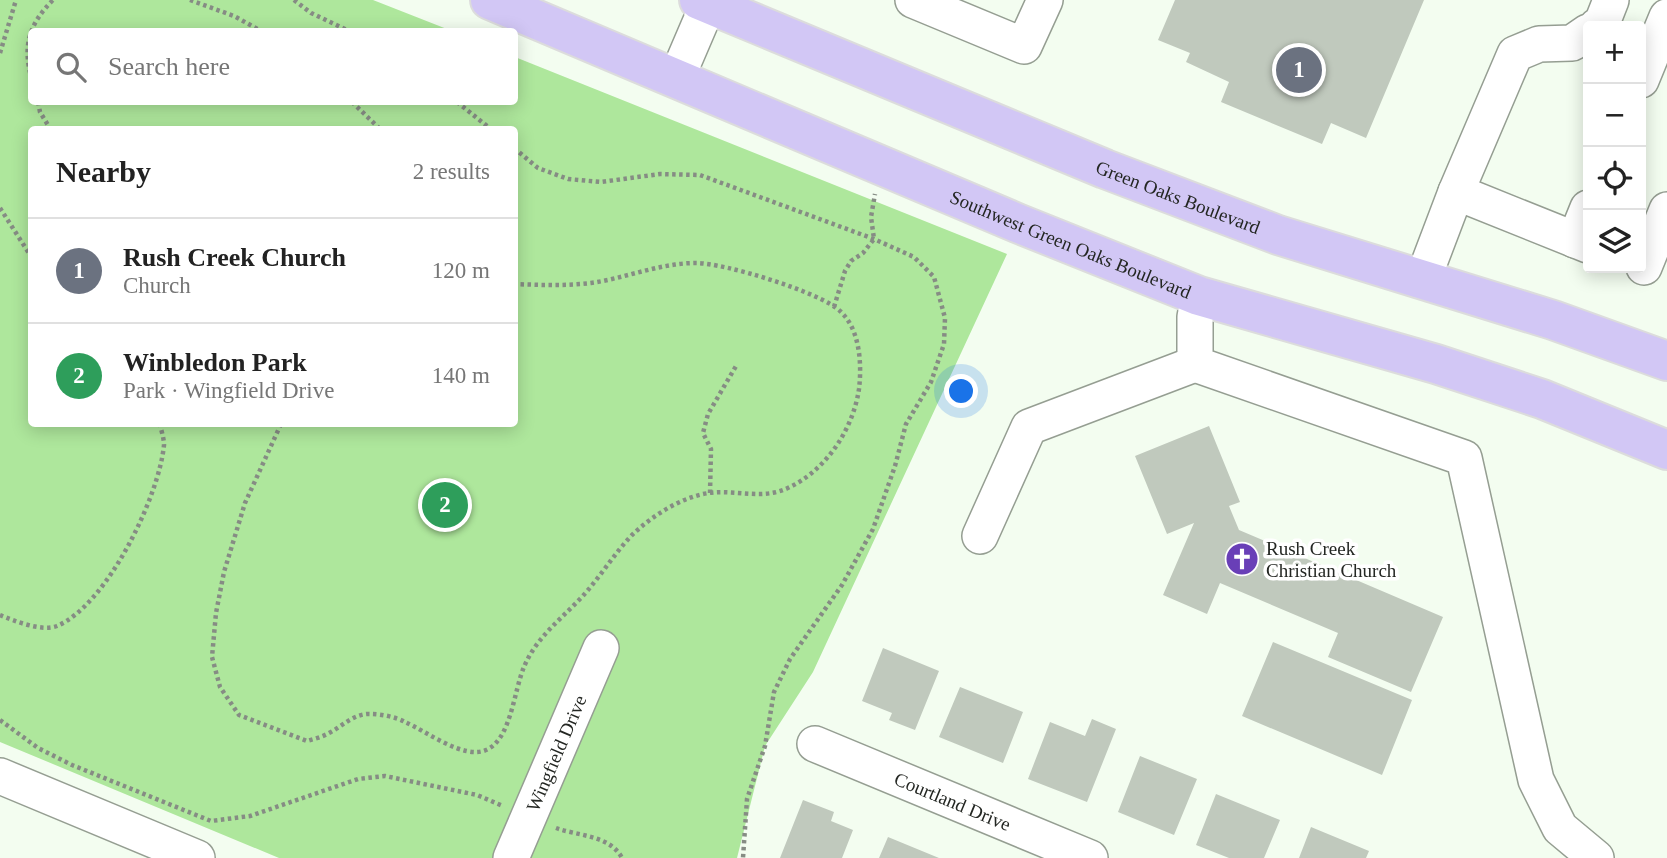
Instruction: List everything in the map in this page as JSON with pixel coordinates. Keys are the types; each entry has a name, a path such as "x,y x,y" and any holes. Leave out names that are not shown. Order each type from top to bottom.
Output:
{"main road":[{"name":"Southwest Green Oaks Boulevard","path":"490,0 1017,223 1199,296 1436,364 1542,399 1667,450"},
{"name":"Green Oaks Boulevard","path":"706,1 1105,169 1278,235 1553,320 1667,361"},
{"path":"1436,364 1552,428 1667,474"}],"street":[{"path":"913,0 1024,46 1045,0"},
{"path":"1603,21 1611,0"},
{"path":"677,77 706,1"},
{"path":"1646,68 1667,17"},
{"path":"1423,279 1456,192 1515,54 1539,44 1572,43 1583,35"},
{"path":"1456,192 1583,231"},
{"path":"1651,270 1667,210"},
{"path":"1195,364 1195,317 1199,296"},
{"path":"980,536 1029,427 1195,364 1464,458 1536,780 1560,828 1596,858"},
{"name":"Wingfield Drive","path":"511,858 601,648"},
{"name":"Courtland Drive","path":"815,744 1090,858"},
{"path":"0,776 197,858"}],"path":[{"path":"0,53 16,0"},
{"path":"32,28 34,22 53,0"},
{"path":"190,0 234,16 256,28"},
{"path":"295,0 311,13 343,28"},
{"path":"28,42 28,67"},
{"path":"39,105 49,126"},
{"path":"355,105 377,126"},
{"path":"461,105 487,126"},
{"path":"518,151 538,168 568,179 601,182 660,174 700,175 874,239 914,257 934,277 945,318 944,344 931,382 906,424 895,466 873,528 842,585 790,659 774,692 765,746 747,799 743,858"},
{"path":"834,307 850,261 863,253 874,239 871,217 876,190"},
{"path":"0,208 28,252"},
{"path":"280,427 245,503 224,572 216,613 212,657 220,687 239,715 307,741 328,733 349,719 369,713 402,720 447,744 474,753 489,750 504,732 524,664 540,638 581,598 633,534 681,501 710,493 760,496 790,488 821,465 845,435 859,391 859,357 853,330 841,311 792,288 741,271 696,263 657,268 592,283 552,286 518,284"},
{"path":"710,493 711,449 703,433 708,415 736,366"},
{"path":"0,615 23,625 54,627 73,617 103,588 132,538 153,490 164,443 161,427"},
{"path":"0,720 38,748 72,765 211,821 250,816 358,779 385,776 477,795 529,818 598,839 618,850 622,858"}],"green space":[{"path":"0,0 373,0 444,28 28,28 28,105 518,105 518,58 1007,254 813,672 765,746 737,858 279,858 0,742"}],"building":[{"path":"1175,0 1424,0 1366,138 1331,123 1322,144 1221,102 1229,82 1186,62 1190,53 1158,40"},
{"name":"Rush Creek Christian Church","path":"1209,426 1240,502 1229,506 1239,530 1443,617 1411,692 1328,657 1338,633 1220,583 1207,614 1163,595 1194,523 1167,534 1135,456"},
{"path":"1273,642 1412,700 1382,775 1242,716"},
{"path":"883,648 939,671 915,730 889,720 892,713 862,701"},
{"path":"960,687 1023,712 1003,763 939,737"},
{"path":"1092,719 1116,729 1087,802 1028,779 1050,722 1085,736"},
{"path":"1140,756 1197,779 1174,835 1118,812"},
{"path":"1216,794 1280,820 1264,858 1229,858 1196,845"},
{"path":"803,800 834,812 831,821 853,830 842,858 780,858"},
{"path":"1311,827 1369,851 1366,858 1299,858"},
{"path":"888,837 939,858 879,858"}],"place":[{"name":"Rush Creek Church","path":"1299,70"},
{"name":"Winbledon Park","path":"445,505"},
{"name":"Rush Creek Christian Church","path":"1242,559"}]}
